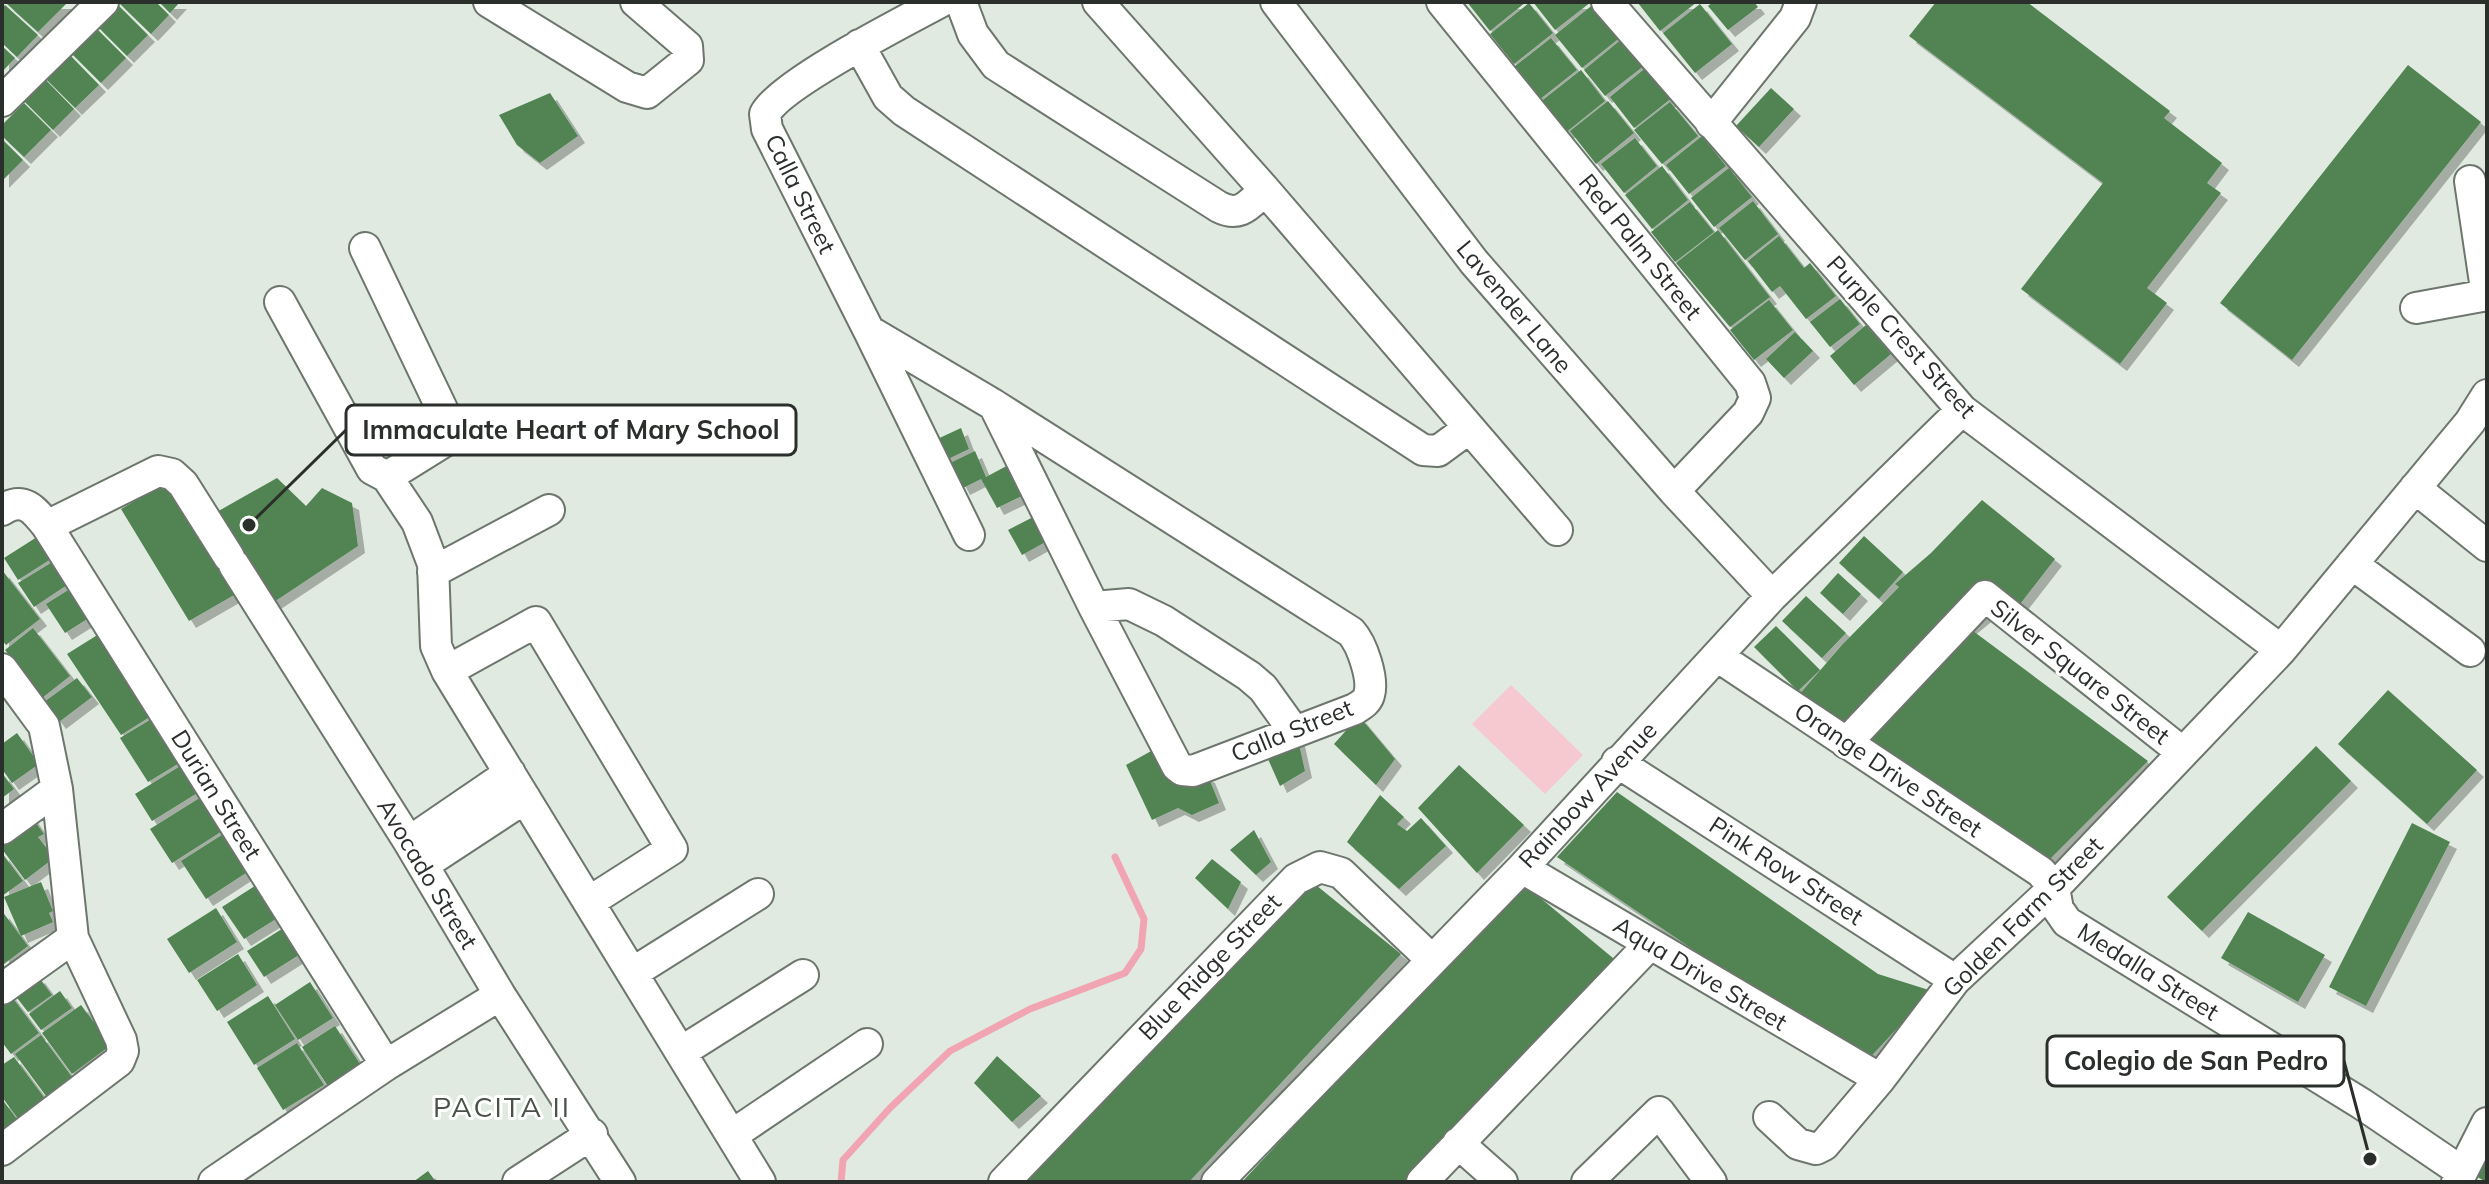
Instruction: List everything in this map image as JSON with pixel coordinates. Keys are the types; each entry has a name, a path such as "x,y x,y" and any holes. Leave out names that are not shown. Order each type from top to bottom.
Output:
{"street":[{"path":"2,101 103,2"},
{"path":"489,2 627,87 647,93 688,60 689,52 687,46 636,2"},
{"name":"Calla Street","path":"940,2 859,45 779,97 766,110 764,118 869,331 994,405 1351,632 1359,641 1370,690 1365,702 1355,709 1193,771 1182,770 1173,760 1094,607 994,405"},
{"path":"961,2 978,42 996,65 1219,207 1237,212 1265,190"},
{"path":"1098,2 1265,190 1557,530"},
{"name":"Lavender Lane","path":"1276,2 1474,262 1674,491 1772,596"},
{"name":"Red Palm Street","path":"1442,2 1750,383 1755,398 1748,413 1674,491"},
{"name":"Purple Crest Street","path":"1607,2 1962,410 2281,650"},
{"path":"1711,123 1793,7"},
{"path":"859,45 888,97 904,111 1423,450 1438,451 1468,429"},
{"path":"2416,308 2487,296 2470,181"},
{"path":"365,248 453,432 448,439 387,477"},
{"path":"280,302 372,469 387,477 417,522 433,572 436,646 447,671 760,1182"},
{"path":"869,331 969,535"},
{"name":"Golden Farm Street","path":"1769,1117 1798,1144 1816,1149 1824,1145 1880,1079 1955,980 2054,888 2281,650 2415,488 2479,428 2487,395"},
{"name":"Rainbow Avenue","path":"1217,1182 1522,868 1772,596 1962,410"},
{"name":"Avocado Street","path":"47,526 158,471 172,474 183,484 416,854 500,995 620,1182"},
{"path":"2415,488 2487,546"},
{"path":"2,510 10,505 23,504 34,509 47,526"},
{"path":"433,572 549,510"},
{"name":"Durian Street","path":"47,526 386,1065"},
{"path":"2352,564 2470,651"},
{"name":"Silver Square Street","path":"1846,743 1985,596 2182,752"},
{"path":"1094,607 1129,604 1176,629 1263,688 1294,731"},
{"path":"447,671 536,622 672,849 589,902"},
{"name":"Orange Drive Street","path":"1717,656 2041,872 2054,888"},
{"path":"2,669 44,726 57,789 73,938 121,1040 123,1051 119,1061 2,1150"},
{"name":"Pink Row Street","path":"1617,762 1955,980"},
{"path":"416,854 518,785"},
{"path":"2,829 57,789"},
{"name":"Blue Ridge Street","path":"1004,1182 1296,879 1320,867 1341,873 1432,960"},
{"name":"Aqua Drive Street","path":"1522,868 1880,1079"},
{"name":"Medalla Street","path":"2054,888 2058,909 2067,922 2362,1104 2459,1177"},
{"path":"634,972 758,894"},
{"path":"2,989 73,938"},
{"path":"1422,1182 1650,944"},
{"path":"681,1052 803,975"},
{"path":"214,1182 386,1065 500,995"},
{"path":"732,1135 867,1044"},
{"path":"1587,1182 1659,1112 1711,1182"},
{"path":"2459,1177 2487,1123"},
{"path":"518,1182 592,1134"},
{"path":"1458,1143 1502,1182"}],"shaded area":[{"path":"1511,685 1583,755 1545,794 1472,724"}],"building":[{"path":"68,2 38,32 7,4"},
{"path":"118,2 156,2 169,15 151,34"},
{"path":"159,2 180,2 170,13"},
{"path":"1467,2 1526,2 1490,31"},
{"path":"1533,2 1591,2 1555,30"},
{"path":"1640,2 1697,2 1660,31"},
{"path":"1713,2 1754,2 1758,7 1728,30 1708,6"},
{"path":"1936,2 2027,2 2170,111 2164,118 2222,163 2207,183 2221,193 2147,288 2167,303 2120,364 2021,289 2103,183 1909,36"},
{"path":"1529,3 1553,33 1514,64 1490,34"},
{"path":"1595,3 1622,36 1582,68 1555,35"},
{"path":"117,4 148,35 127,56 96,25"},
{"path":"1700,4 1732,44 1695,73 1663,33"},
{"path":"5,5 38,35 17,57 2,43 2,8"},
{"path":"88,20 126,58 101,83 63,45"},
{"path":"1551,38 1577,70 1539,100 1514,67"},
{"path":"1623,38 1645,65 1605,96 1584,70"},
{"path":"2,46 15,58 2,72"},
{"path":"63,48 99,85 75,108 39,72"},
{"path":"2408,65 2481,122 2292,360 2220,303"},
{"path":"1648,66 1673,97 1634,128 1610,97"},
{"path":"1581,70 1605,101 1564,134 1539,103"},
{"path":"38,72 74,109 53,130 17,94"},
{"path":"1771,88 1794,109 1759,147 1736,126"},
{"path":"550,93 578,136 540,163 517,145 499,115"},
{"path":"1608,101 1634,133 1596,164 1570,131"},
{"path":"1670,102 1698,136 1662,164 1634,130"},
{"path":"24,103 51,130 24,157 2,136 2,125"},
{"path":"1702,136 1726,166 1689,194 1666,165"},
{"path":"1635,138 1657,166 1624,193 1601,164"},
{"path":"2,139 23,160 2,181"},
{"path":"1662,166 1688,200 1652,229 1625,195"},
{"path":"1729,168 1752,197 1714,227 1691,198"},
{"path":"1753,201 1778,234 1745,260 1719,228"},
{"path":"1690,202 1714,232 1675,262 1651,232"},
{"path":"1718,230 1770,297 1730,327 1676,263"},
{"path":"1779,236 1804,268 1810,263 1836,296 1806,319 1780,286 1772,292 1748,261"},
{"path":"1840,299 1860,324 1830,347 1810,322"},
{"path":"1769,300 1793,330 1754,360 1730,330"},
{"path":"1866,325 1891,354 1854,385 1830,356"},
{"path":"1795,332 1813,351 1784,378 1766,359"},
{"path":"961,428 969,449 944,461 933,441"},
{"path":"975,451 986,477 1014,462 1026,494 997,508 981,479 963,488 950,463"},
{"path":"277,478 306,506 322,488 352,503 358,546 271,604 221,572 234,595 189,621 121,509 157,488 172,489 215,513"},
{"path":"1982,500 2055,559 2017,608 2005,598 1848,727 1798,696 1899,587 1895,584 1931,553"},
{"path":"1037,515 1049,540 1022,555 1008,530"},
{"path":"1864,536 1903,572 1879,599 1839,563"},
{"path":"37,537 51,559 18,580 4,558"},
{"path":"59,558 73,581 34,607 18,583"},
{"path":"2,570 40,619 6,645 2,640"},
{"path":"1838,573 1861,594 1843,614 1820,593"},
{"path":"73,587 92,616 65,633 46,604"},
{"path":"1806,596 1846,633 1822,658 1782,621"},
{"path":"1776,626 1820,670 1798,691 1754,647"},
{"path":"33,628 70,676 42,698 5,650"},
{"path":"1973,631 2148,761 2046,863 1869,739"},
{"path":"99,634 156,713 121,735 67,654"},
{"path":"77,678 92,697 59,722 44,702"},
{"path":"2388,690 2477,770 2427,824 2338,744"},
{"path":"1359,716 1395,759 1376,785 1334,744"},
{"path":"153,718 181,762 148,782 120,738"},
{"path":"17,733 39,764 12,783 2,769 2,744"},
{"path":"1297,735 1305,771 1280,786 1264,750"},
{"path":"2316,746 2351,781 2202,931 2167,897"},
{"path":"1153,750 1208,776 1219,803 1192,815 1178,808 1152,820 1126,765"},
{"path":"182,765 199,792 152,821 135,794"},
{"path":"1459,765 1524,825 1477,873 1418,808"},
{"path":"2,773 14,789 2,798"},
{"path":"1617,792 1878,974 1932,991 1863,1065 1557,857"},
{"path":"206,794 227,828 172,863 150,829"},
{"path":"1380,795 1404,817 1397,824 1407,831 1421,818 1446,846 1399,889 1347,842"},
{"path":"31,816 44,834 38,837 54,858 25,880 2,849 2,837"},
{"path":"2412,823 2450,842 2366,1006 2329,987"},
{"path":"1254,830 1271,862 1256,875 1230,850"},
{"path":"228,831 252,869 206,899 181,861"},
{"path":"2,853 23,881 2,896"},
{"path":"1212,859 1241,882 1228,909 1195,878"},
{"path":"1306,877 1401,954 1189,1182 1027,1182"},
{"path":"41,882 53,911 49,913 53,922 21,936 4,897"},
{"path":"1521,882 1619,963 1409,1182 1242,1182"},
{"path":"258,884 279,917 244,939 222,907"},
{"path":"216,908 237,942 189,973 167,939"},
{"path":"2,911 28,946 4,964 2,961"},
{"path":"2248,912 2325,955 2298,1002 2221,958"},
{"path":"285,927 302,953 264,977 247,951"},
{"path":"238,954 257,985 217,1011 197,980"},
{"path":"38,976 52,995 28,1012 14,994"},
{"path":"310,982 333,1018 298,1040 275,1005"},
{"path":"60,991 72,1008 41,1030 29,1014"},
{"path":"9,993 39,1033 11,1054 2,1042 2,998"},
{"path":"268,996 295,1039 254,1065 227,1022"},
{"path":"81,1005 111,1045 72,1074 42,1033"},
{"path":"335,1026 362,1067 329,1088 302,1047"},
{"path":"41,1035 72,1077 46,1096 15,1054"},
{"path":"297,1043 324,1085 283,1110 257,1068"},
{"path":"997,1056 1041,1096 1012,1122 974,1083"},
{"path":"14,1057 46,1100 19,1120 2,1097 2,1065"},
{"path":"2,1099 19,1122 2,1134"},
{"path":"2487,1156 2487,1182 2486,1182 2474,1175"},
{"path":"428,1171 436,1182 413,1182"}],"waterway":[{"path":"841,1182 843,1160 890,1108 950,1051 1030,1009 1125,973 1141,949 1144,919 1115,857"}],"place":[{"name":"Immaculate Heart of Mary School","path":"249,525"},
{"name":"Colegio de San Pedro","path":"2370,1159"}],"district":[{"name":"PACITA II","path":"502,1107"}]}
